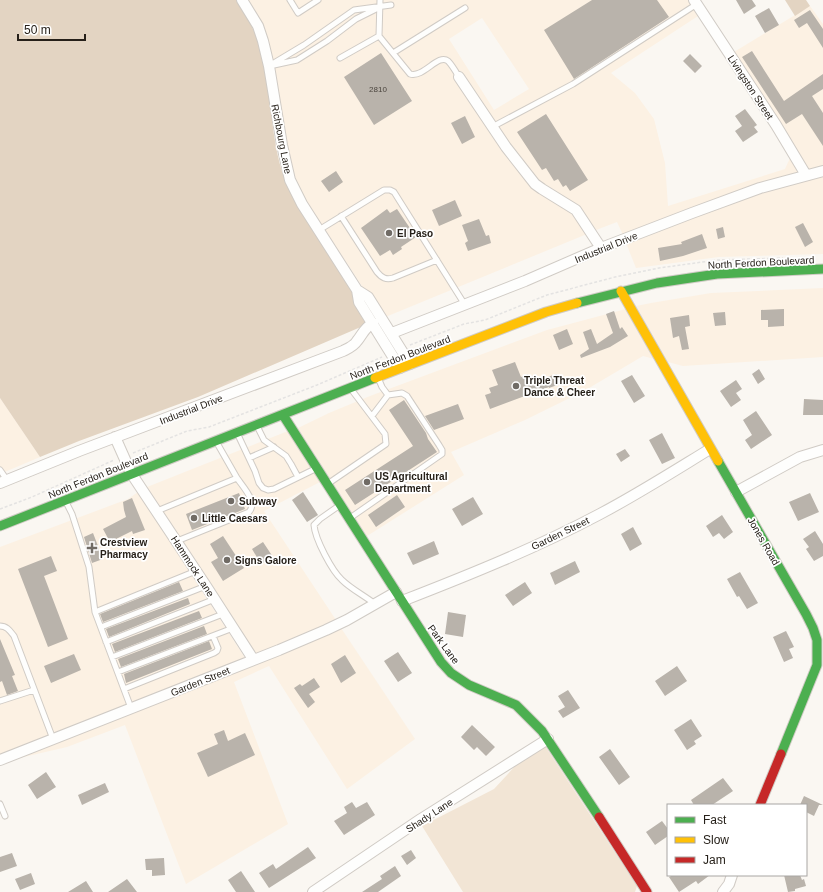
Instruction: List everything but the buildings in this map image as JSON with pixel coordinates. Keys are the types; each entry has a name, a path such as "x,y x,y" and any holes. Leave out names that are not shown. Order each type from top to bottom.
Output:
{"street":[{"name":"Richbourg Lane","path":"242,0 258,26 269,66 287,172 302,204 357,290 359,302 400,368"},
{"name":"Livingston Street","path":"696,2 776,125 806,175"},
{"path":"460,77 506,147 535,184 576,210 601,248"},
{"name":"Industrial Drive","path":"392,333 525,282 601,248 760,188 823,171"},
{"name":"North Ferdon Boulevard","path":"0,526 131,473 238,433 410,364 546,312 621,291 657,283 717,274 823,269"},
{"name":"Richbourg Lane","path":"357,290 368,297 392,333 410,364"},
{"name":"Jones Road","path":"621,291 813,627 818,648 817,665 760,804"},
{"name":"Industrial Drive","path":"4,482 115,437 343,351 358,341 363,330 372,323"},
{"name":"Park Lane","path":"283,415 441,662 451,673 469,685 516,705 532,720 548,739 647,892"},
{"name":"Hammock Lane","path":"115,437 131,473 253,659"},
{"name":"Garden Street","path":"402,601 504,560 558,535 619,503 710,449"},
{"path":"736,492 800,457 823,450"},
{"name":"Garden Street","path":"0,760 326,630 396,592"},
{"name":"Shady Lane","path":"313,892 421,819 548,739"}],"lane":[{"path":"290,0 298,13 318,0"},
{"path":"380,0 379,36 410,74 420,74 437,61 443,59 447,61 460,77"},
{"path":"492,127 572,84 696,2"},
{"path":"269,66 304,45 354,10 391,5"},
{"path":"269,66 297,60 327,41 356,19 380,6"},
{"path":"393,53 465,8"},
{"path":"340,58 379,36"},
{"path":"319,230 384,190 394,192 466,305"},
{"path":"342,216 377,272 384,278 393,278 437,260"},
{"path":"378,377 382,387 388,395"},
{"path":"328,484 383,448 386,444 386,434 350,388"},
{"path":"349,519 442,454 442,450 439,445 406,396 402,393 388,395 372,416"},
{"path":"257,425 264,440 286,456 298,477"},
{"path":"238,433 259,483 268,490 274,489 318,468"},
{"path":"177,541 249,512 252,505 251,500 216,441"},
{"path":"249,458 274,448"},
{"path":"0,470 4,482"},
{"path":"157,511 237,478"},
{"path":"65,500 72,514 89,567 95,612 131,708"},
{"path":"341,505 320,519 314,525 314,531 319,544 338,576 375,604"},
{"path":"95,612 196,571"},
{"path":"101,627 206,586"},
{"path":"106,642 215,600"},
{"path":"112,657 224,614"},
{"path":"0,626 4,626 14,636 53,739"},
{"path":"118,672 232,628"},
{"path":"124,689 214,653 218,648 213,636"},
{"path":"0,701 34,690"},
{"path":"0,804 5,816"}],"path":[{"path":"401,349 464,324 485,320 547,295 583,286"},
{"path":"0,509 124,456 187,431 209,427 317,385 391,353"}],"shaded area":[{"path":"0,0 236,0 250,21 260,47 268,85 275,143 279,162 288,188 346,281 370,323 198,397 40,457 0,398"},
{"path":"248,0 688,0 698,16 611,73 635,93 654,119 665,163 668,206 785,169 790,158 798,173 759,184 623,235 617,222 596,230 580,207 545,186 539,180 510,144 461,71 453,77 502,151 532,187 573,214 587,234 383,318 306,201 295,177 263,24","holes":["482,18 529,89 494,110 449,39"]},
{"path":"785,0 806,0 810,6 795,16"},
{"path":"810,6 823,24 823,166 808,170 780,123 734,52"},
{"path":"823,176 823,254 719,257 636,268 626,243 761,193"},
{"path":"823,288 823,357 683,366 668,362 636,306 711,293"},
{"path":"626,309 654,359 643,356 584,391 525,420 451,452 464,475 367,536 298,428 370,396 547,330"},
{"path":"0,398 40,457 0,474"},
{"path":"288,431 320,482 264,511 336,620 278,646 255,654 147,487"},
{"path":"138,492 245,658 0,755 0,547 128,499"},
{"path":"341,628 415,739 347,789 269,666 234,682 288,824 186,884 125,725 67,747 15,759"},
{"path":"545,746 637,886 635,892 463,892 422,826 494,789 518,763"}],"traffic: fast":[{"path":"577,303 657,283 717,274 823,269"},
{"path":"0,526 375,378"},
{"path":"283,415 441,662 451,673 469,685 516,705 542,731 599,817"},
{"path":"718,461 806,614 817,640 817,665 781,754"}],"traffic: slow":[{"path":"621,291 718,461"},
{"path":"375,378 546,312 577,303"}],"traffic: jam":[{"path":"760,804 781,754"},
{"path":"599,817 647,892"}],"place":[{"name":"El Paso","path":"389,233"},
{"name":"Triple Threat Dance & Cheer","path":"516,386"},
{"name":"US Agricultural Department","path":"367,482"},
{"name":"Subway","path":"231,501"},
{"name":"Little Caesars","path":"194,518"},
{"name":"Crestview Pharmacy","path":"92,548"},
{"name":"Signs Galore","path":"227,560"}]}
